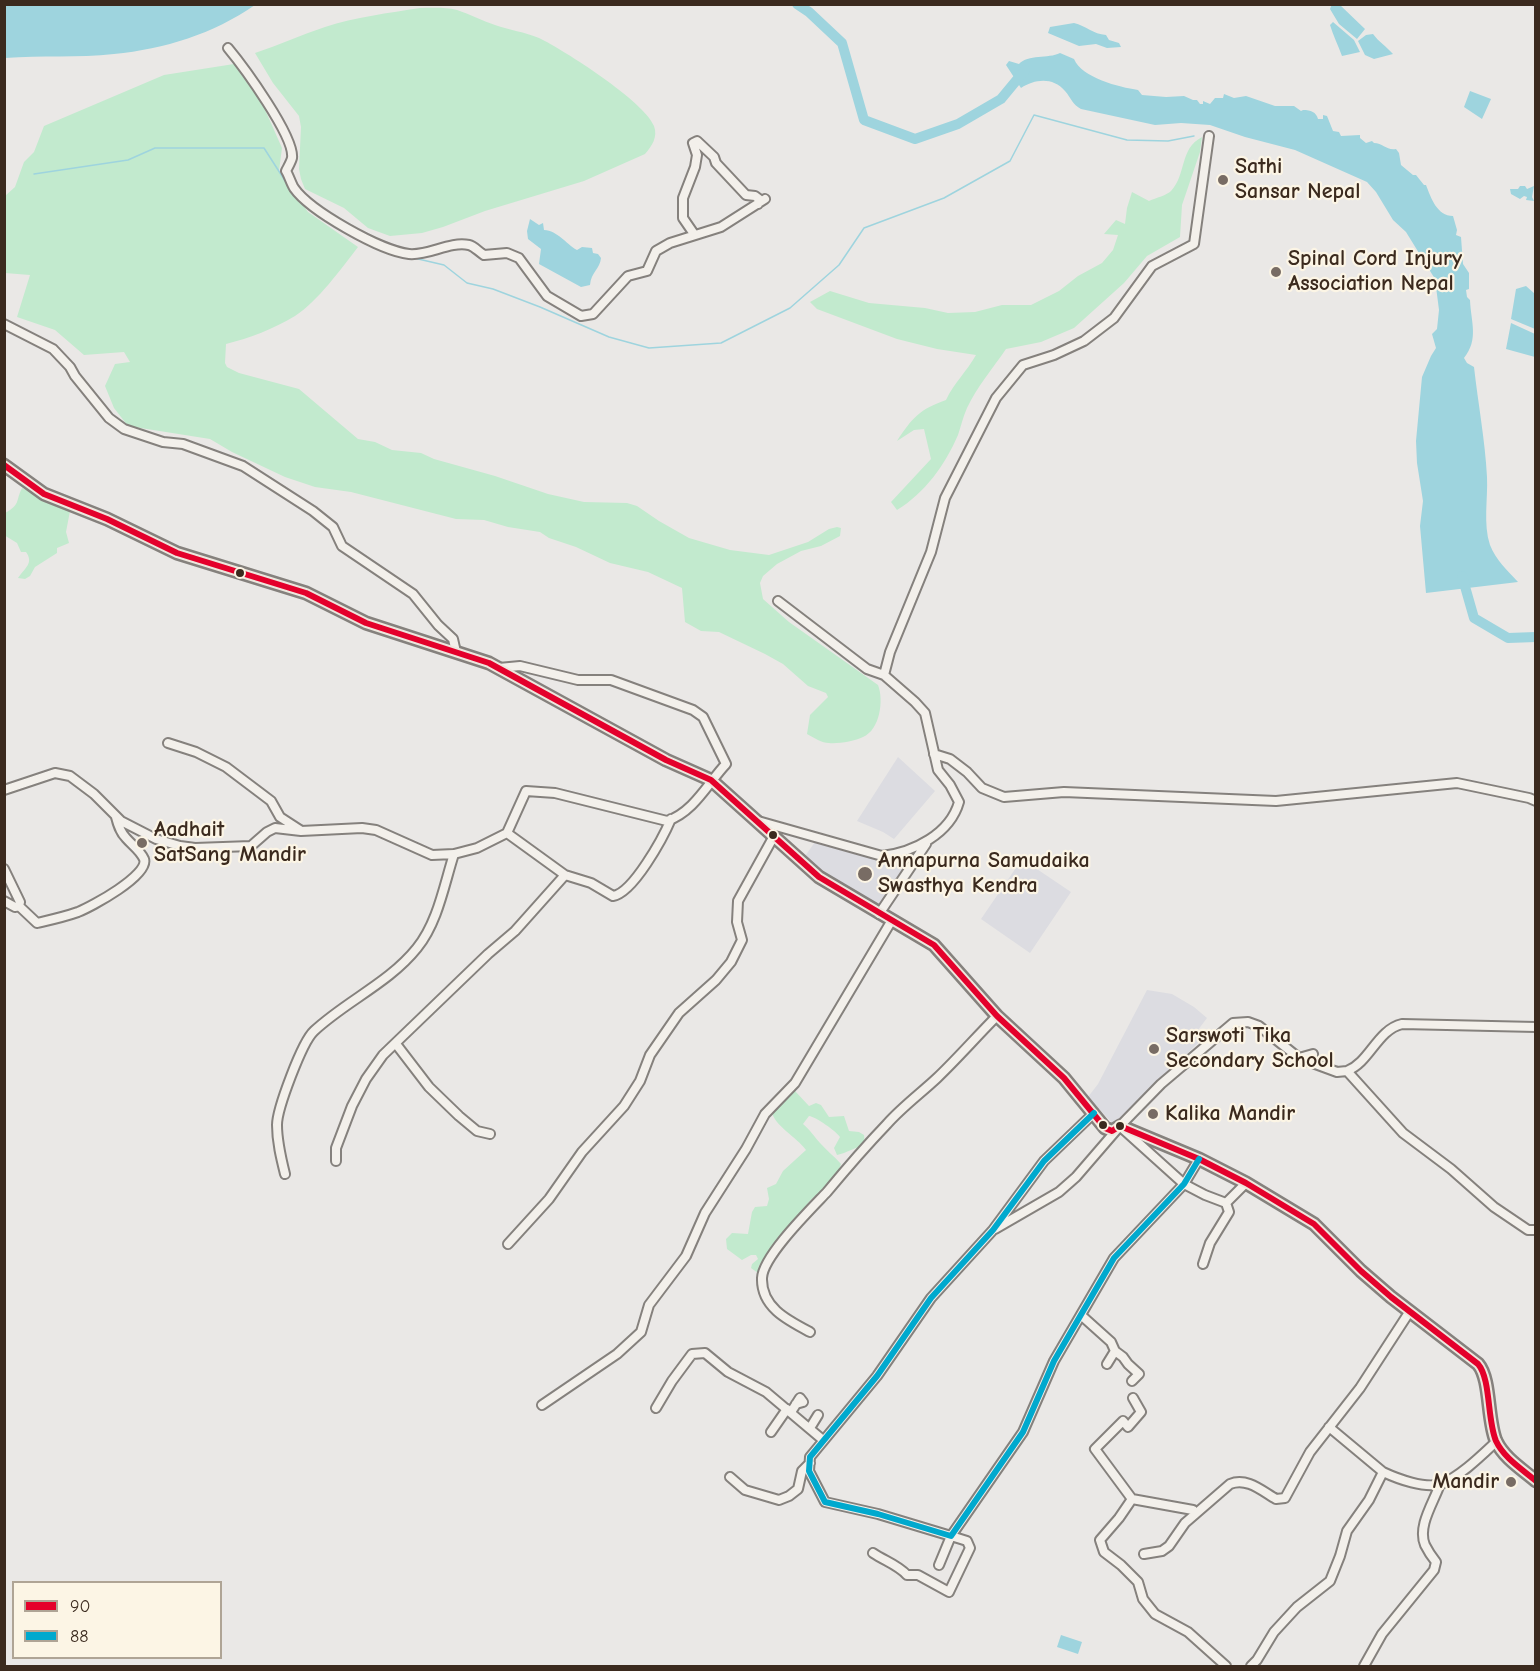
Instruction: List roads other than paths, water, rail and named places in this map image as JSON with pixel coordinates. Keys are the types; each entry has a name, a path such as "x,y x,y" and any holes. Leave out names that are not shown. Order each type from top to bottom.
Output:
{"main road":[{"path":"4,465 44,494 106,519 177,553 297,590 329,603 366,623 499,668 666,760 711,780 819,877 934,945 998,1016 1064,1078 1108,1130 1112,1131 1120,1126 1199,1159 1246,1183 1314,1224 1361,1271 1481,1367 1497,1441 1507,1456 1536,1480"}],"street":[{"path":"228,48 262,92 290,145 292,157 286,171 294,188 311,205 361,237 380,245 411,254 456,245 470,245 484,255 507,253 519,258 547,296 581,316 593,314 628,276 647,272 656,251 694,234 721,227 762,202 755,196 746,195 716,163 714,157 697,141 693,144 698,155 683,208 683,218 694,234"},
{"path":"885,675 890,652 931,552 945,498 996,398 1023,365 1054,355 1084,341 1114,318 1152,266 1194,244 1209,136"},
{"path":"4,324 53,349 70,367 109,418 124,429 164,442 183,444 243,466 313,511 333,527 342,546 413,594 438,625 453,639 456,652"},
{"path":"778,601 867,669 885,675 926,713 938,770 950,785 959,802 949,822 926,842 879,914"},
{"path":"4,790 62,773 70,776 94,794 116,817 156,839 180,846 195,848 251,846 275,828 301,831 368,828 432,855 454,854 477,848 507,833 526,791 555,793 663,821 671,819 692,806 726,764 703,717 693,710 610,680 578,680 520,666 499,668"},
{"path":"168,743 196,752 226,767 271,801 280,817 301,831"},
{"path":"934,754 950,759 967,771 982,788 1004,797 1064,792 1276,801 1457,783 1536,801"},
{"path":"4,901 11,906 19,906 37,923 50,921 79,912 140,874 144,867 144,860 136,846 123,835 116,817"},
{"path":"507,833 565,875 591,883 612,896 620,894 649,861 660,845 671,819"},
{"path":"757,821 882,856 897,854 926,842"},
{"path":"508,1244 549,1199 582,1152 624,1106 640,1081 650,1055 679,1013 716,980 731,962 742,940 737,922 738,901 774,836"},
{"path":"285,1174 279,1151 277,1122 285,1092 305,1046 312,1033 382,981 416,950 429,933 454,854"},
{"path":"4,869 19,896 19,906"},
{"path":"336,1161 336,1148 352,1106 366,1079 383,1055 515,931 565,875"},
{"path":"542,1405 617,1354 641,1332 649,1305 686,1256 705,1213 746,1149 765,1114 795,1083 892,920"},
{"path":"810,1332 786,1320 765,1299 762,1278 767,1263 798,1221 886,1124 998,1016"},
{"path":"993,1230 1059,1192 1076,1177 1120,1126 1161,1084 1233,1023 1248,1022 1259,1026 1299,1058 1337,1072 1355,1068 1388,1030 1402,1024 1536,1027"},
{"path":"396,1044 429,1087 459,1116 477,1131 490,1134"},
{"path":"1299,1058 1313,1054"},
{"path":"1347,1071 1403,1133 1451,1169 1487,1202 1528,1230 1536,1230"},
{"path":"873,1553 900,1567 907,1575 918,1575 949,1592 970,1548 967,1541 878,1514 825,1502 809,1470 810,1457 878,1376 931,1298 993,1230 1044,1161 1094,1113"},
{"path":"1120,1126 1184,1184 1205,1196 1226,1203"},
{"path":"939,1565 951,1536 1023,1432 1054,1361 1114,1258 1184,1184 1199,1159"},
{"path":"1226,1203 1246,1183"},
{"path":"1203,1264 1210,1243 1229,1212 1226,1203"},
{"path":"1144,1554 1162,1551 1169,1546 1194,1515 1236,1481 1248,1483 1276,1500 1285,1498 1311,1452 1360,1388 1410,1311"},
{"path":"1082,1316 1112,1342 1115,1352 1139,1374 1132,1382"},
{"path":"1107,1364 1115,1352"},
{"path":"656,1408 692,1354 705,1353 728,1372 766,1392 823,1440"},
{"path":"1133,1398 1141,1412 1128,1426 1123,1421 1095,1449 1132,1499 1193,1510 1194,1515"},
{"path":"771,1432 796,1404"},
{"path":"810,1428 818,1415"},
{"path":"1329,1427 1383,1472 1418,1484 1440,1484"},
{"path":"1364,1666 1382,1634 1434,1570 1436,1562 1424,1544 1423,1532 1427,1515 1440,1484 1470,1464 1497,1441"},
{"path":"730,1477 745,1490 779,1500 798,1489 802,1470 810,1463"},
{"path":"1251,1666 1274,1632 1297,1607 1330,1581 1347,1531 1369,1500 1383,1472"},
{"path":"1132,1499 1100,1540 1104,1552 1138,1582 1143,1599 1155,1614 1188,1632 1226,1666"}],"water":[{"path":"1332,4 1340,5 1365,29 1357,39 1339,24 1330,9"},
{"path":"4,5 255,5 205,32 152,48 100,55 5,58"},
{"path":"1333,22 1354,40 1360,52 1342,56 1330,25"},
{"path":"1074,23 1106,35 1109,40 1119,43 1121,47 1107,48 1096,44 1079,46 1048,33 1050,27"},
{"path":"1373,34 1393,54 1374,59 1365,55 1358,41 1366,35"},
{"path":"1060,53 1074,59 1078,66 1093,76 1121,87 1138,90 1142,95 1184,96 1197,100 1200,104 1203,104 1203,101 1210,104 1215,98 1223,98 1224,94 1234,98 1246,96 1275,106 1294,106 1301,111 1313,112 1318,119 1323,119 1323,115 1327,116 1333,131 1339,132 1341,136 1360,135 1366,143 1372,141 1390,149 1396,149 1401,165 1426,185 1439,210 1453,216 1456,235 1461,237 1463,264 1469,273 1469,289 1466,290 1470,300 1473,330 1469,351 1464,358 1474,367 1486,463 1488,537 1495,555 1518,582 1426,593 1420,526 1423,501 1416,441 1422,377 1436,348 1432,334 1437,329 1439,310 1435,279 1406,232 1393,220 1376,192 1367,182 1295,150 1210,125 1181,123 1155,125 1081,109 1055,83 1038,81 1021,88 1006,65 1009,61 1019,64 1028,59"},
{"path":"1470,91 1491,99 1482,119 1464,107"},
{"path":"1520,186 1525,186 1527,189 1534,186 1532,197 1534,201 1526,200 1527,197 1524,196 1520,199 1511,194 1510,189 1518,189"},
{"path":"530,219 539,225 543,223 544,230 557,235 577,250 582,247 592,248 593,253 598,254 601,258 600,262 590,285 581,287 539,264 541,249 528,239"},
{"path":"1526,286 1535,294 1535,329 1511,319 1516,289"},
{"path":"1511,323 1535,334 1535,357 1506,349"},
{"path":"1061,1635 1082,1642 1078,1654 1057,1647"}],"waterway":[{"path":"797,4 809,12 842,43 864,120 915,139 958,124 1001,99 1025,70"},
{"path":"414,258 444,265 467,283 493,289 609,337 649,348 721,343 790,308 839,265 864,228 944,198 1010,161 1034,115 1127,140 1168,141 1194,136"},
{"path":"34,174 128,160 155,148 264,148 289,187"},
{"path":"1462,576 1474,618 1508,638 1536,637"}],"place":[{"name":"Sathi Sansar Nepal","path":"1223,180"},
{"name":"Spinal Cord Injury Association Nepal","path":"1276,272"},
{"name":"Aadhait SatSang Mandir","path":"142,843"},
{"name":"Annapurna Samudaika Swasthya Kendra","path":"865,874"},
{"name":"Sarswoti Tika Secondary School","path":"1154,1049"},
{"name":"Kalika Mandir","path":"1153,1114"},
{"name":"Mandir","path":"1511,1482"}]}
